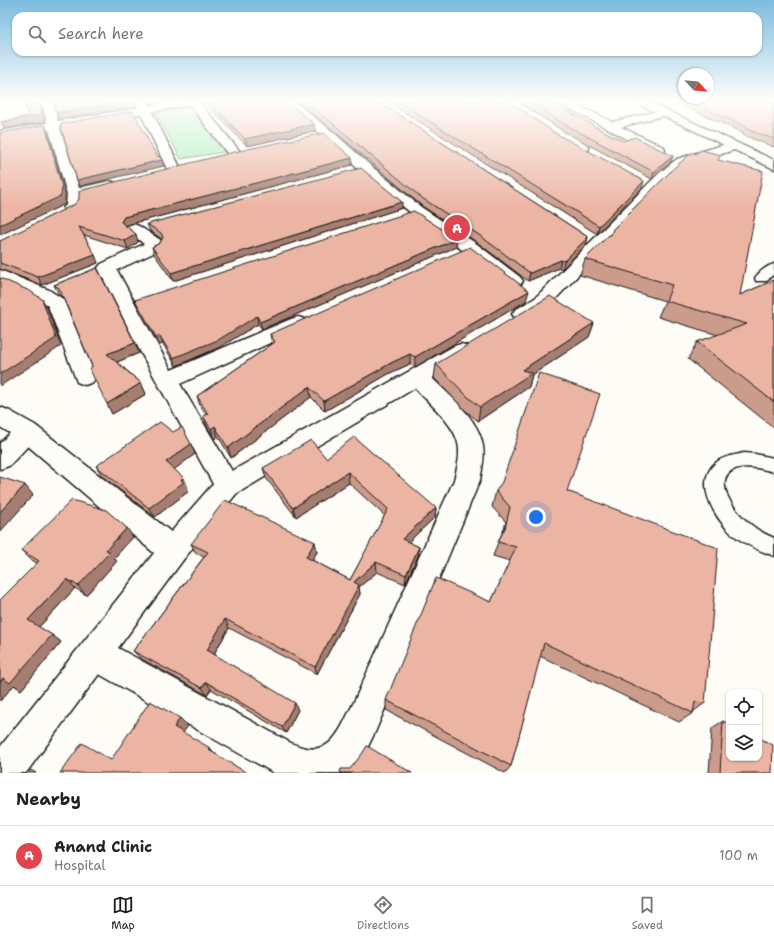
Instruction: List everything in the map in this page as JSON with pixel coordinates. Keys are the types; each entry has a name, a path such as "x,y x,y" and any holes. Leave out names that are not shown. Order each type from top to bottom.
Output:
{"street":[{"path":"57,136 74,194 72,207 59,214"},
{"path":"158,136 174,169"},
{"path":"222,136 235,154"},
{"path":"313,137 318,136"},
{"path":"330,136 408,212 472,248 532,295"},
{"path":"560,136 592,153"},
{"path":"630,136 682,162"},
{"path":"714,136 774,165"},
{"path":"3,773 173,551 227,486 418,377 493,332 532,295 599,244 646,183 682,162 732,146"},
{"path":"220,158 251,150"},
{"path":"159,173 189,165"},
{"path":"349,172 364,168"},
{"path":"74,194 120,182"},
{"path":"148,225 133,229 156,245 100,271 132,301 167,381 227,486"},
{"path":"586,236 599,244"},
{"path":"450,257 472,248"},
{"path":"0,275 42,294 56,303 85,377"},
{"path":"42,294 64,285"},
{"path":"167,381 312,318"},
{"path":"94,653 278,756 308,768 327,768 339,761 351,745 364,718 467,480 471,461 470,442 463,426 418,377"},
{"path":"0,416 27,432 173,551"},
{"path":"0,459 27,432"}],"lane":[{"path":"761,278 774,268"},
{"path":"774,465 766,462 749,460 734,461 723,468 716,477 716,491 721,505 731,520 748,534 774,547"}],"green space":[{"path":"169,136 218,136 229,151 181,159"}],"building":[{"path":"0,136 48,136 62,187 61,196 0,225"},
{"path":"64,136 146,136 158,157 159,156 162,160 77,180"},
{"path":"242,136 258,136 245,139"},
{"path":"309,136 327,136 352,158 124,217 121,222 136,234 125,241 79,227 95,255 38,277 0,263 0,241 75,204 79,199 79,191 234,152"},
{"path":"348,136 432,136 588,237 564,261 561,260 530,273 479,235 422,198"},
{"path":"453,136 561,136 644,181 599,226"},
{"path":"587,136 613,136 623,141 635,137 673,156 654,172"},
{"path":"766,136 774,136 774,139"},
{"path":"701,150 721,155 718,160 763,171 740,295 774,280 774,402 697,342 747,324 666,301 672,285 585,259 609,235 611,235 613,229 676,166 693,152 695,154"},
{"path":"361,168 402,202 171,273 152,247 160,243 163,237 161,233 147,224"},
{"path":"414,211 457,239 260,322 257,316 218,340 173,358 160,336 156,337 135,300"},
{"path":"470,247 529,291 415,357 410,354 391,363 324,401 309,387 228,448 215,426 211,429 203,416 208,414 197,396 275,342 270,334"},
{"path":"97,268 135,343 107,354 141,383 107,404 90,370 92,366 61,292 59,288 54,285"},
{"path":"0,278 30,291 42,299 56,338 0,374"},
{"path":"550,296 594,323 522,370 532,373 480,407 468,397 436,364"},
{"path":"539,373 600,394 567,491 718,548 705,703 695,702 693,713 544,643 511,766 386,700 436,578 491,602 516,547 498,542 505,528 510,507 496,491 502,482"},
{"path":"160,422 173,432 182,427 191,444 166,462 184,478 181,480 184,482 149,508 96,466"},
{"path":"354,437 436,508 402,539 419,547 406,575 376,562 354,582 359,585 315,667 225,619 207,650 295,703 282,727 206,682 202,688 133,651 208,552 191,544 225,500 315,542 306,557 350,580 388,509 348,472 293,508 263,468 311,440 326,458"},
{"path":"0,477 25,485 0,512"},
{"path":"72,500 106,510 127,528 106,550 110,552 78,586 67,579 28,620 52,635 10,683 3,678 0,682 0,600 39,561 21,550"},
{"path":"150,701 180,718 174,727 210,748 209,750 247,773 60,773 82,743 111,760"},
{"path":"723,721 726,722 726,761 762,761 762,740 773,745 772,773 720,773"},
{"path":"367,746 412,773 340,772 341,769 350,769"},
{"path":"31,770 36,773 29,773"}],"place":[{"name":"Anand Clinic","path":"457,228"}]}
